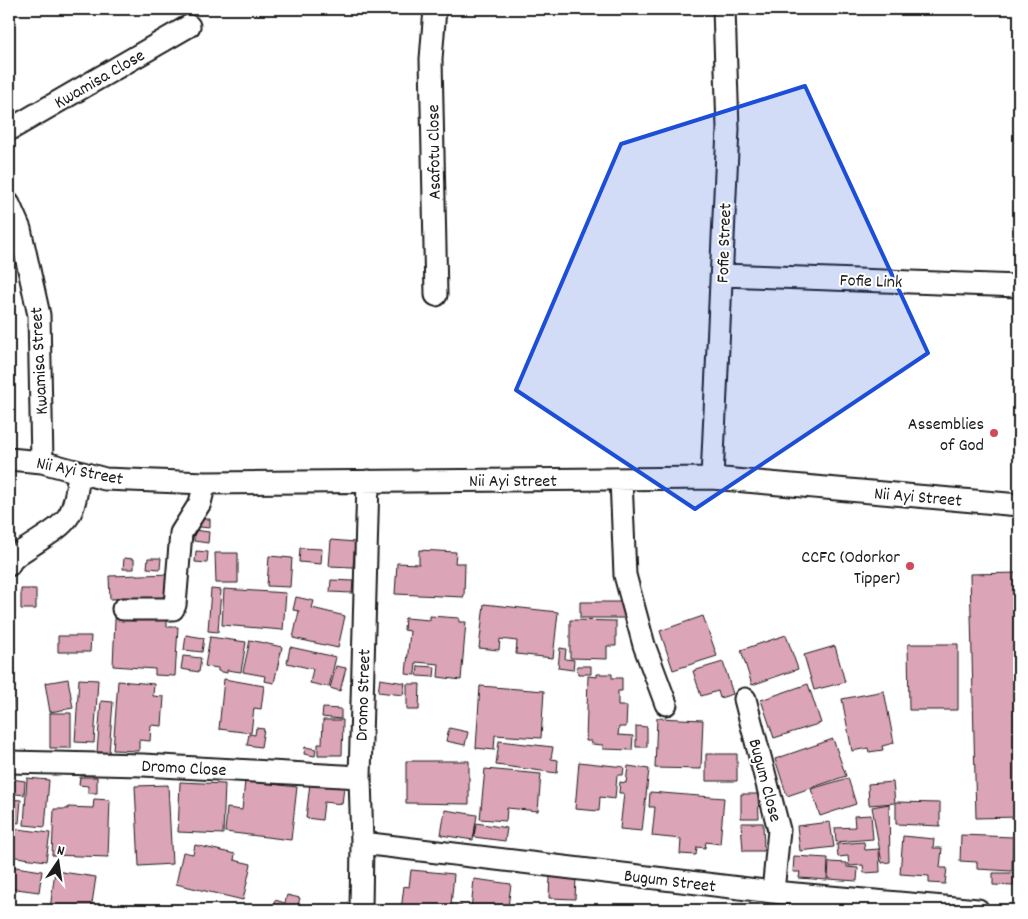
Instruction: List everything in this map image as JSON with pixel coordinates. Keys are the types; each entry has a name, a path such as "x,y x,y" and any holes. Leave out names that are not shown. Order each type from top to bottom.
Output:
{"street":[{"name":"Asafotu Close","path":"435,9 431,59 436,295"},
{"name":"Fofie Street","path":"712,478 728,129 724,9"},
{"name":"Kwamisa Close","path":"9,130 189,26"},
{"name":"Kwamisa Street","path":"9,204 20,229 39,315 42,462"},
{"name":"Fofie Link","path":"722,275 1019,286"},
{"name":"Nii Ayi Street","path":"9,459 42,462 105,479 205,483 712,478 1019,505"},
{"path":"9,565 19,553 51,534 72,513 76,502 79,472"},
{"path":"621,479 625,576 644,645 666,704"},
{"name":"Dromo Street","path":"361,910 362,843 360,777 368,481"},
{"path":"123,609 173,609 175,606 181,533 200,503 205,483"},
{"name":"Bugum Close","path":"745,699 779,830 786,899"},
{"name":"Dromo Close","path":"9,762 143,765 360,777"},
{"name":"Bugum Street","path":"362,843 786,899 978,910"}],"highlighted area":[{"path":"805,86 928,353 695,509 516,390 621,144"}],"building":[{"path":"201,519 210,519 210,528 200,527"},
{"path":"194,530 209,532 208,543 194,541"},
{"path":"331,540 355,542 353,567 329,566"},
{"path":"300,548 322,549 321,564 299,562"},
{"path":"419,550 456,552 455,563 465,563 464,597 395,594 397,563 419,564"},
{"path":"196,551 208,552 207,563 195,562"},
{"path":"215,553 238,553 238,583 216,583"},
{"path":"269,556 292,558 290,587 267,586"},
{"path":"124,558 134,559 134,569 123,569"},
{"path":"148,558 161,558 160,569 147,568"},
{"path":"1019,573 1019,817 976,818 970,574"},
{"path":"173,574 174,597 110,599 109,576"},
{"path":"331,580 353,581 352,593 330,592"},
{"path":"21,589 36,589 36,609 21,609"},
{"path":"211,589 221,590 218,632 208,631"},
{"path":"224,589 286,593 283,630 222,625"},
{"path":"296,597 314,601 312,608 345,616 338,648 293,638 299,611 293,610"},
{"path":"580,602 625,602 625,618 580,618"},
{"path":"484,604 558,612 553,658 516,654 517,641 500,639 499,650 479,648"},
{"path":"136,613 167,614 167,627 178,627 175,676 155,675 155,669 113,666 115,619 136,621"},
{"path":"430,616 459,618 459,622 466,622 461,680 438,677 439,664 416,662 415,675 406,674 410,631 404,630 405,618 430,620"},
{"path":"703,616 717,656 673,670 660,631"},
{"path":"570,620 616,621 616,646 607,646 607,659 570,658"},
{"path":"186,635 204,638 202,652 184,650"},
{"path":"786,635 798,669 752,685 741,650"},
{"path":"58,636 91,636 90,652 58,652"},
{"path":"210,637 246,642 241,672 227,670 227,673 218,671 218,668 205,666"},
{"path":"250,640 282,647 274,683 264,681 265,676 243,672"},
{"path":"908,644 958,644 958,710 909,710"},
{"path":"835,646 845,682 814,690 804,655"},
{"path":"290,647 336,657 329,687 310,683 313,669 287,663"},
{"path":"560,648 566,649 565,659 574,660 573,670 558,668"},
{"path":"183,656 201,658 199,672 181,669"},
{"path":"723,662 733,694 720,698 718,691 701,696 693,671"},
{"path":"336,666 346,668 340,691 330,688"},
{"path":"418,666 435,667 434,677 417,676"},
{"path":"577,666 591,666 591,674 578,674"},
{"path":"597,674 612,674 612,678 622,678 622,691 618,691 618,706 627,706 626,727 619,727 618,735 633,736 632,750 603,749 603,745 591,744 592,741 586,741 588,676 597,677"},
{"path":"68,679 73,708 50,712 45,683"},
{"path":"79,679 98,680 94,743 75,742"},
{"path":"224,679 264,686 261,709 254,708 251,733 219,729"},
{"path":"380,679 405,683 403,695 378,692"},
{"path":"118,681 154,684 153,696 164,697 162,726 151,725 150,741 139,740 139,751 113,750"},
{"path":"407,684 420,684 419,710 407,710"},
{"path":"808,684 821,723 774,738 761,700"},
{"path":"480,686 544,691 541,738 495,735 494,750 476,748"},
{"path":"884,691 894,743 882,746 883,750 869,752 868,748 852,751 842,699"},
{"path":"9,696 13,696 12,736 9,736"},
{"path":"101,701 113,702 109,753 97,752"},
{"path":"323,708 341,709 341,719 322,717"},
{"path":"50,713 71,713 71,748 50,748"},
{"path":"657,718 703,720 701,769 655,768"},
{"path":"323,720 343,720 342,755 318,755 318,744 322,744"},
{"path":"636,726 647,727 647,747 636,747"},
{"path":"256,728 264,729 261,747 247,745 249,734 255,735"},
{"path":"449,728 468,732 465,745 446,741"},
{"path":"833,739 846,776 787,796 775,759"},
{"path":"499,741 553,747 551,759 558,760 557,773 496,765"},
{"path":"305,747 316,749 315,756 304,754"},
{"path":"706,754 737,754 737,781 706,781"},
{"path":"406,761 469,761 469,804 406,803"},
{"path":"579,762 624,767 623,775 617,775 615,799 600,797 599,811 575,809"},
{"path":"628,766 649,769 642,831 620,829 624,793 619,793 620,782 626,783"},
{"path":"485,769 541,774 538,811 507,808 506,821 480,819"},
{"path":"80,777 97,777 97,793 88,793 88,786 79,785"},
{"path":"27,778 49,780 45,827 24,825"},
{"path":"848,778 856,804 820,816 811,789"},
{"path":"11,779 25,781 24,795 9,793"},
{"path":"245,781 297,787 291,840 225,832 227,808 242,810"},
{"path":"180,782 225,784 223,834 178,832"},
{"path":"893,782 895,803 869,805 868,784"},
{"path":"310,783 344,787 342,804 324,802 322,820 306,818"},
{"path":"168,785 172,864 139,866 135,786"},
{"path":"650,792 724,798 720,844 706,842 705,848 697,847 696,855 680,854 681,839 652,836 655,807 649,807"},
{"path":"741,794 758,794 759,818 741,818"},
{"path":"9,799 21,800 19,823 9,822"},
{"path":"94,799 110,800 108,857 52,855 54,809 68,809 68,807 93,808"},
{"path":"896,802 940,803 940,826 896,824"},
{"path":"889,804 890,862 882,863 872,807"},
{"path":"445,810 477,815 473,840 441,835"},
{"path":"871,815 873,839 836,842 835,828 855,827 854,816"},
{"path":"830,822 834,847 800,851 797,826"},
{"path":"476,823 507,828 505,841 474,837"},
{"path":"741,823 763,823 764,851 743,851"},
{"path":"9,828 50,833 46,861 9,856"},
{"path":"961,835 1013,837 1012,871 977,869 977,862 960,861"},
{"path":"903,836 934,839 933,848 942,848 940,868 947,868 945,884 929,883 929,876 900,874"},
{"path":"864,842 865,850 879,849 880,872 864,873 863,865 849,866 848,856 838,857 837,844"},
{"path":"195,845 235,854 234,860 251,864 243,900 176,884 183,852 193,854"},
{"path":"794,856 828,858 827,880 799,878 800,872 793,872"},
{"path":"829,862 847,863 847,867 858,868 857,881 828,879"},
{"path":"9,866 42,871 39,892 9,888"},
{"path":"411,870 454,874 451,905 462,906 462,910 401,910 404,886 409,887"},
{"path":"55,871 96,877 91,910 50,909"},
{"path":"993,873 1015,873 1014,886 993,885"},
{"path":"550,876 576,877 575,899 549,898"},
{"path":"474,879 511,884 508,907 512,908 511,910 471,910"},
{"path":"287,895 300,898 298,905 317,910 272,910 275,900 285,903"},
{"path":"807,901 857,904 857,910 806,910"},
{"path":"658,904 676,907 675,910 657,910"}],"place":[{"name":"Assemblies of God","path":"994,433"},
{"name":"CCFC (Odorkor Tipper)","path":"910,566"}]}
